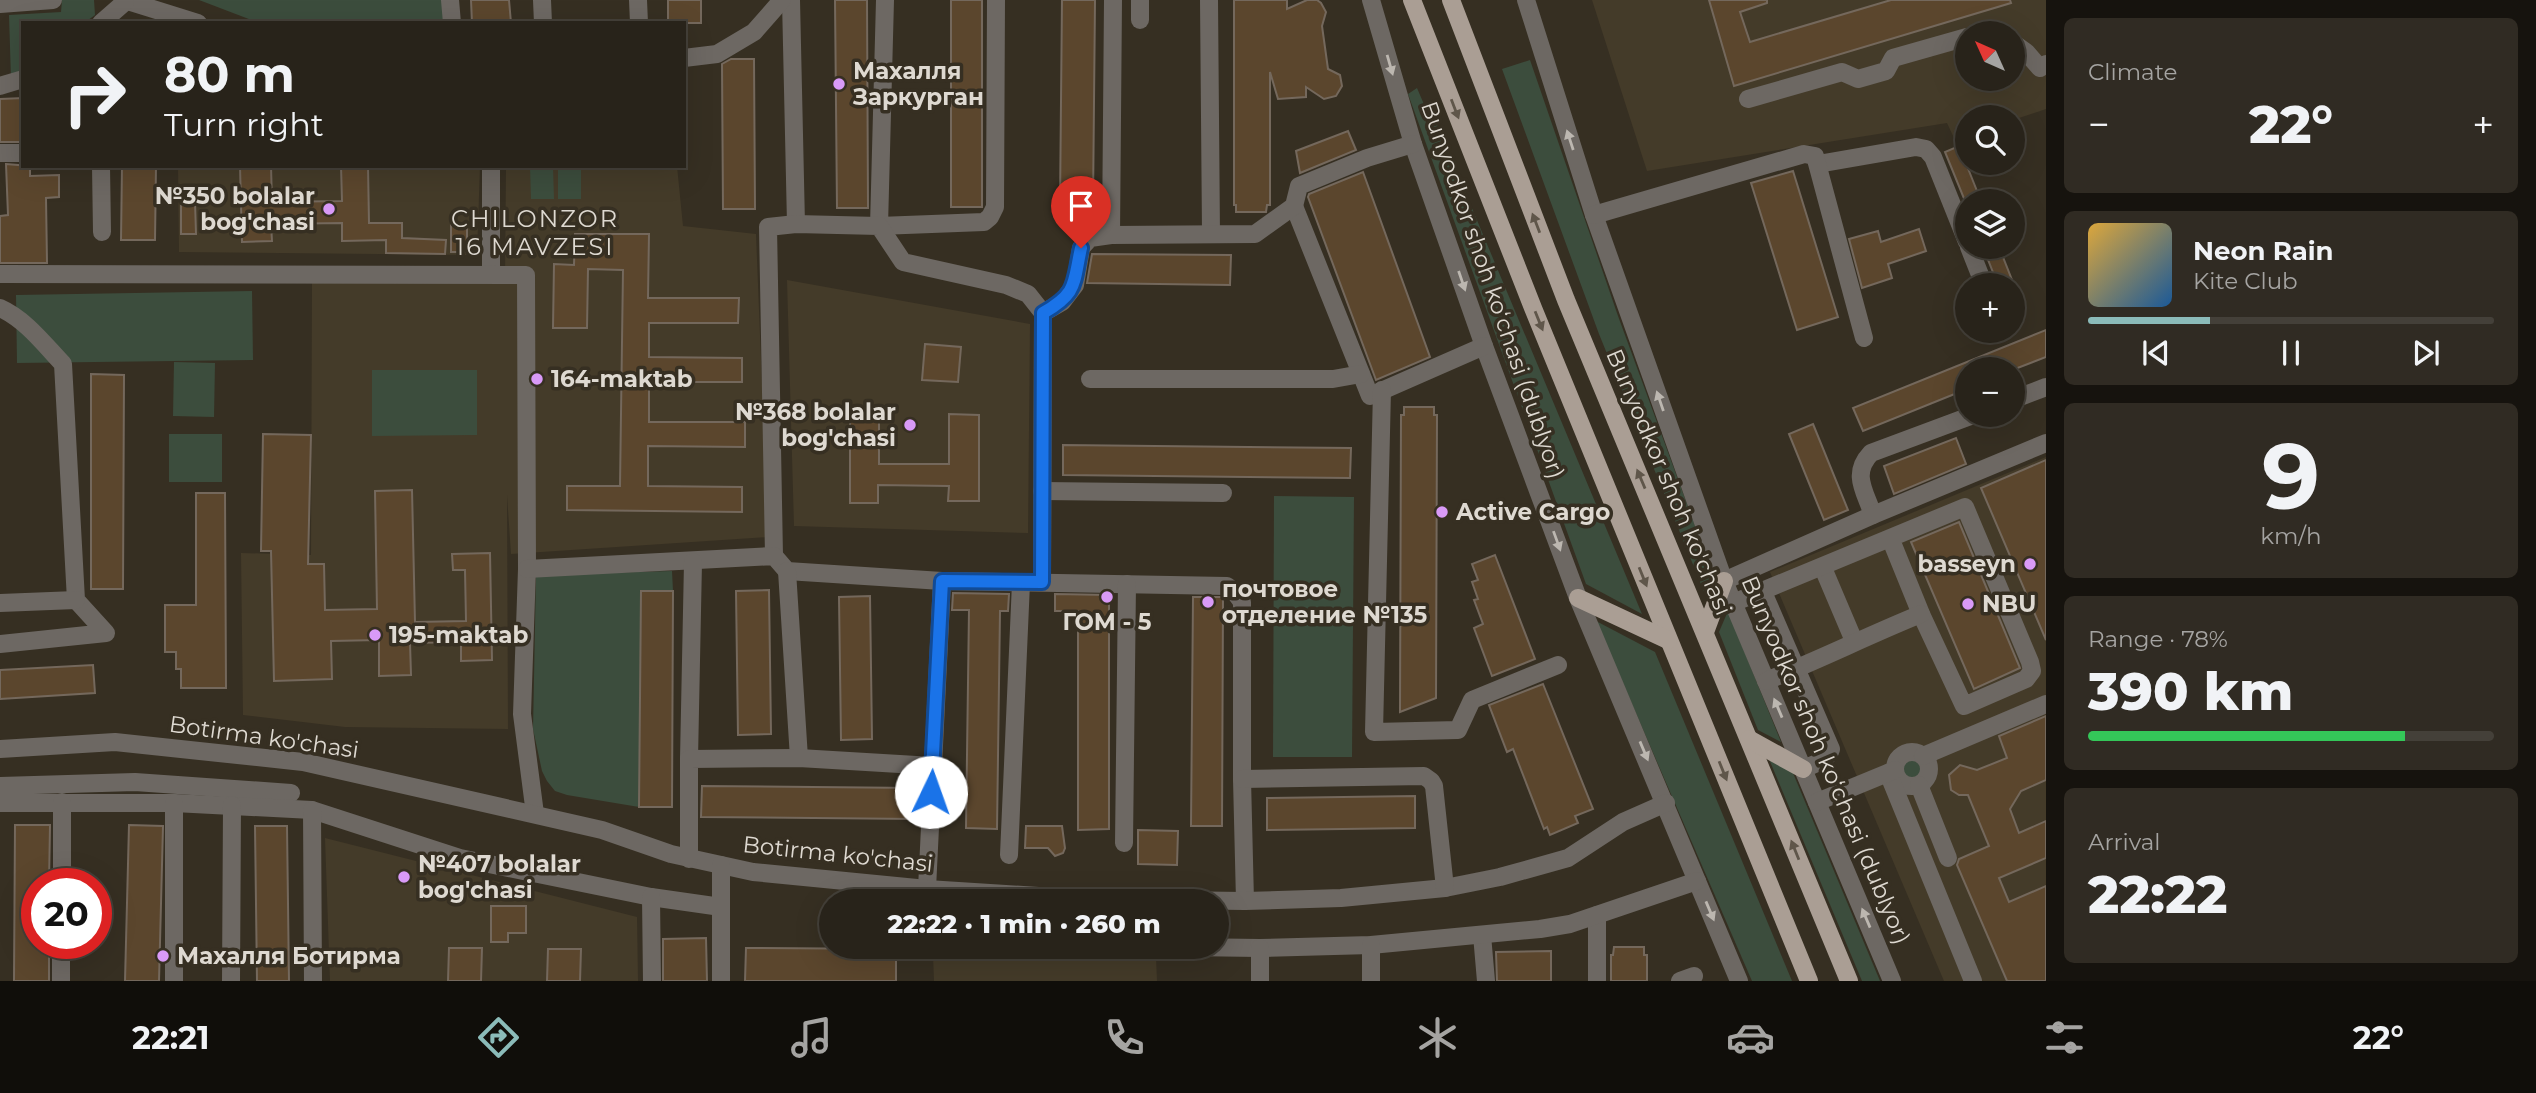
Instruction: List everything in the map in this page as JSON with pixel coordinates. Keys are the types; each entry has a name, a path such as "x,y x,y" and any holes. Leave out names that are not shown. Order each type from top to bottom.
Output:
{"main road":[{"path":"1412,0 1533,308 1810,981"},
{"name":"Bunyodkor shoh ko'chasi","path":"1451,0 1566,300 1849,981"},
{"path":"1705,632 1724,581"},
{"path":"1578,598 1668,640"},
{"path":"1749,739 1803,769"}],"street":[{"path":"8,3 53,0"},
{"path":"450,0 452,21"},
{"path":"542,0 543,21"},
{"path":"638,0 639,21"},
{"path":"686,58 717,54 754,32 782,0"},
{"path":"791,0 796,223"},
{"path":"885,0 879,226 903,262 1006,285 1028,294 1043,313 1042,582"},
{"path":"799,758 786,571 774,556 768,226 796,223 879,226 984,222 990,217 995,207 996,0"},
{"path":"1111,235 1114,0"},
{"path":"1140,0 1140,20"},
{"path":"1209,0 1211,234"},
{"name":"Bunyodkor shoh koʻchasi (dublyor)","path":"1371,0 1413,144 1578,598 1739,981"},
{"name":"Bunyodkor shoh koʻchasi (dublyor)","path":"1526,0 1594,215 1724,581 1892,981"},
{"path":"103,21 124,1 193,21"},
{"path":"1748,99 1842,72 1858,79 1886,71 1893,58 1955,40"},
{"path":"2025,51 2040,68 2046,64"},
{"path":"0,86 21,80"},
{"path":"1413,144 1367,158 1299,186 1294,206 1370,396 1485,346"},
{"path":"1818,164 1916,147 1926,149 1933,157 1955,212"},
{"path":"0,153 21,153"},
{"path":"1594,215 1804,154 1815,156 1864,338"},
{"path":"101,168 102,232"},
{"path":"491,168 491,273"},
{"path":"1043,313 1062,302 1075,285 1081,248 1090,238 1111,235 1255,234 1294,206"},
{"path":"0,274 526,275 527,569 522,714 535,814"},
{"path":"0,308 10,312 28,327 62,364 76,600 106,633 0,644"},
{"path":"1090,379 1333,379 1361,374"},
{"path":"2025,395 2046,387"},
{"path":"1382,390 1374,732 1458,730 1472,700 1558,665"},
{"path":"1873,515 1859,473 1860,464 1871,453 1955,422"},
{"path":"1724,581 2046,443"},
{"path":"1042,491 1223,493"},
{"path":"1733,603 1824,568 1965,507 2032,671 2026,679 1964,706 1921,614 1891,540"},
{"path":"527,569 774,556"},
{"path":"689,859 693,562"},
{"path":"1824,568 1854,641"},
{"path":"786,571 942,581 1227,586 1234,591 1242,602 1245,901"},
{"path":"927,889 942,581"},
{"path":"1009,855 1021,583"},
{"path":"1124,843 1127,584"},
{"path":"1763,592 1830,749 1829,755 1821,761 1803,769"},
{"path":"0,603 76,600"},
{"path":"1766,681 1808,666 1854,641 1921,614"},
{"path":"1923,756 2046,704"},
{"name":"Botirma ko'chasi","path":"0,749 115,742 303,762 602,830 689,859 783,876 927,889"},
{"path":"1817,802 1891,771 1903,754 1913,752 1923,756 1929,769 1926,778 1919,785 1904,785 1891,771"},
{"path":"689,759 799,758 933,766"},
{"path":"1891,771 1973,981"},
{"path":"1242,779 1424,776 1431,780 1434,786 1445,888"},
{"path":"0,786 135,782 291,793"},
{"path":"1919,785 1948,858"},
{"path":"61,868 62,802"},
{"path":"0,803 174,803 312,810 460,859 651,897 721,907"},
{"path":"174,803 174,981"},
{"name":"Botirma ko'chasi","path":"1229,901 1341,898 1445,888 1510,874 1568,858 1623,822 1666,803"},
{"path":"231,981 232,805"},
{"path":"312,810 313,981"},
{"path":"721,865 721,981"},
{"path":"1229,948 1371,945 1570,924 1697,881"},
{"path":"651,897 652,981"},
{"path":"1597,915 1597,981"},
{"path":"1482,935 1486,981"},
{"path":"1371,945 1371,981"},
{"path":"1260,948 1261,981"},
{"path":"61,959 61,981"}],"shaded area":[{"path":"1592,0 2046,0 2046,109 2025,116 2025,105 1955,105 1955,138 1947,123 1647,171"},
{"name":"№350 bolalar bog'chasi","path":"178,168 480,168 477,255 179,252"},
{"name":"164-maktab","path":"506,168 677,168 683,226 756,234 768,537 511,554 507,495 508,729 345,727 243,715 241,553 311,555 312,283 505,279"},
{"name":"№368 bolalar bog'chasi","path":"787,280 1030,324 1028,533 794,526"},
{"path":"2046,457 2046,981 1944,981 1770,572"},
{"name":"№407 bolalar bog'chasi","path":"325,838 637,917 638,981 330,981"},
{"path":"933,959 1156,959 1157,981 934,981"}],"green space":[{"path":"62,0 94,0 95,15 87,21 21,21 21,72 11,79 9,15 61,12"},
{"path":"199,0 443,0 445,21 254,21"},
{"path":"1530,60 1618,316 1712,572 1705,594 1599,334 1502,69"},
{"path":"1417,88 1426,109 1430,108 1642,614 1586,584 1408,94"},
{"path":"530,168 553,168 554,199 531,199"},
{"path":"558,168 581,168 581,199 558,199"},
{"path":"252,291 253,360 17,363 16,295"},
{"path":"174,362 215,363 214,417 173,416"},
{"path":"372,370 477,370 477,435 372,436"},
{"path":"169,434 222,434 222,482 169,482"},
{"path":"1274,496 1354,497 1352,757 1273,757"},
{"path":"672,571 673,591 641,592 639,807 555,791 542,771 533,729 536,575"},
{"path":"1728,611 1781,742 1758,730 1719,632"},
{"path":"1596,621 1655,652 1792,981 1752,981"},
{"path":"1769,759 1793,773 1880,981 1862,981"},
{"path":"1911,760 1918,763 1921,770 1918,777 1911,780 1904,777 1901,770 1904,763"}],"building":[{"path":"471,0 509,0 511,21 472,21"},
{"path":"668,0 701,0 701,23 668,21"},
{"path":"835,0 867,0 868,208 837,208"},
{"path":"951,0 982,0 982,207 951,207"},
{"path":"1062,0 1095,0 1093,204 1060,204"},
{"path":"1234,0 1287,0 1287,9 1307,0 1321,3 1326,12 1322,26 1328,69 1340,75 1342,86 1336,96 1324,99 1306,87 1306,97 1278,99 1270,72 1270,205 1267,205 1266,212 1236,212 1234,205"},
{"path":"1709,0 1767,0 1767,3 1740,12 1750,42 1891,0 2010,0 2011,3 1734,86"},
{"path":"731,59 754,59 755,209 723,209 722,64"},
{"path":"21,98 21,142 0,142 0,99"},
{"path":"1348,131 1356,150 1300,173 1296,151"},
{"path":"1955,148 1955,175 1971,175 1976,189 1960,189 1945,152"},
{"path":"6,164 30,168 30,176 59,175 59,197 46,198 47,263 0,263 0,216 8,215"},
{"path":"122,168 156,168 155,240 121,240"},
{"path":"240,168 271,168 272,202 342,201 341,168 368,168 369,223 402,223 402,238 446,240 445,254 386,253 386,240 342,241 342,223 271,224 272,241 242,242"},
{"path":"1793,171 1838,317 1797,330 1751,183"},
{"path":"1363,172 1430,357 1376,380 1308,197 1309,194"},
{"path":"195,201 196,234 181,234 181,202"},
{"path":"451,223 467,223 467,252 451,252"},
{"path":"1919,229 1926,251 1888,264 1892,278 1862,288 1849,239 1878,231 1881,242"},
{"path":"575,234 649,234 648,298 739,298 738,323 649,323 649,357 742,358 742,382 649,382 649,422 745,422 745,447 648,446 648,486 742,487 742,512 567,510 567,486 620,486 623,270 588,269 587,328 553,328 554,264 574,265"},
{"path":"1092,254 1231,255 1230,285 1087,283"},
{"path":"1988,259 2004,259 2009,273 1993,273"},
{"path":"2046,330 2046,357 2025,365 2025,357 1979,357 2014,343 2025,343 2025,338"},
{"path":"925,344 961,347 958,382 922,380"},
{"path":"1955,367 1955,394 1863,431 1853,408"},
{"path":"91,374 124,375 123,589 91,589"},
{"path":"1404,407 1434,407 1434,415 1437,415 1436,698 1400,712 1401,415 1404,415"},
{"path":"850,414 879,414 879,464 949,464 949,414 979,415 979,501 948,501 949,486 878,485 878,503 850,503"},
{"path":"1813,424 1848,510 1824,520 1789,434"},
{"path":"263,434 311,435 308,564 324,564 325,610 377,609 375,491 412,490 415,622 466,621 465,570 453,570 452,554 490,553 492,660 461,661 461,642 410,643 411,675 379,676 379,640 331,641 332,679 274,681 271,551 261,551"},
{"path":"1956,438 1966,464 1894,494 1884,466"},
{"path":"1063,445 1351,448 1350,478 1063,475"},
{"name":"basseyn","path":"2046,460 2046,640 1981,488"},
{"path":"196,493 225,493 226,688 181,688 181,669 176,669 176,652 165,652 165,605 196,605"},
{"name":"NBU","path":"1959,522 2020,668 1974,689 1911,542"},
{"path":"1495,555 1535,659 1492,676 1474,628 1483,624 1474,600 1478,599 1472,582 1478,580 1472,564"},
{"path":"769,590 771,734 738,735 736,591"},
{"path":"641,591 673,591 672,807 639,807"},
{"path":"953,593 1009,594 1008,611 1000,611 997,829 966,828 969,610 952,610"},
{"path":"1055,594 1109,595 1109,829 1078,830 1078,611 1055,611"},
{"path":"870,596 872,739 841,740 839,597"},
{"path":"1193,597 1223,597 1222,826 1191,826"},
{"path":"93,665 95,693 0,699 0,670"},
{"path":"1543,684 1593,809 1575,816 1578,823 1550,835 1547,827 1544,829 1513,749 1507,752 1489,705"},
{"path":"2046,716 2046,780 2021,791 2010,809 2019,833 2046,821 2046,858 1999,878 2009,902 2046,886 2046,981 2007,981 1957,865 1959,859 1989,846 1968,795 1959,795 1951,790 1949,775 1960,765 1977,770 2007,758 1999,736"},
{"path":"702,786 917,788 917,819 701,817"},
{"path":"1415,796 1415,828 1267,830 1267,798"},
{"path":"15,825 50,825 49,868 21,868 21,959 49,959 49,981 14,981"},
{"path":"129,825 163,826 159,981 125,981"},
{"path":"255,826 287,826 289,981 257,981"},
{"path":"1026,826 1062,826 1065,848 1063,853 1055,856 1048,848 1025,848"},
{"path":"1138,830 1178,831 1177,865 1138,864"},
{"path":"491,906 526,906 526,933 508,933 508,942 491,942"},
{"path":"706,938 707,981 663,981 663,939"},
{"path":"1614,947 1644,947 1644,955 1647,955 1647,981 1611,981 1611,955"},
{"path":"449,948 482,948 481,981 448,981"},
{"path":"746,948 819,948 819,959 896,959 896,981 745,981"},
{"path":"548,949 581,949 580,981 547,981"},
{"path":"1551,951 1551,981 1497,981 1496,952"}],"place":[{"name":"Махалля Заркурган","path":"839,84"},
{"name":"№350 bolalar bog'chasi","path":"329,209"},
{"name":"164-maktab","path":"537,379"},
{"name":"№368 bolalar bog'chasi","path":"910,425"},
{"name":"Active Cargo","path":"1442,512"},
{"name":"basseyn","path":"2030,564"},
{"name":"ГОМ - 5","path":"1107,597"},
{"name":"почтовое отделение №135","path":"1208,602"},
{"name":"NBU","path":"1968,604"},
{"name":"195-maktab","path":"375,635"},
{"name":"№407 bolalar bog'chasi","path":"404,877"},
{"name":"Махалля Ботирма","path":"163,956"}],"district":[{"name":"CHILONZOR 16 MAVZESI","path":"535,233"}],"route":[{"path":"931,792 942,581 1042,582 1043,313 1062,302 1075,285 1081,248"}]}
